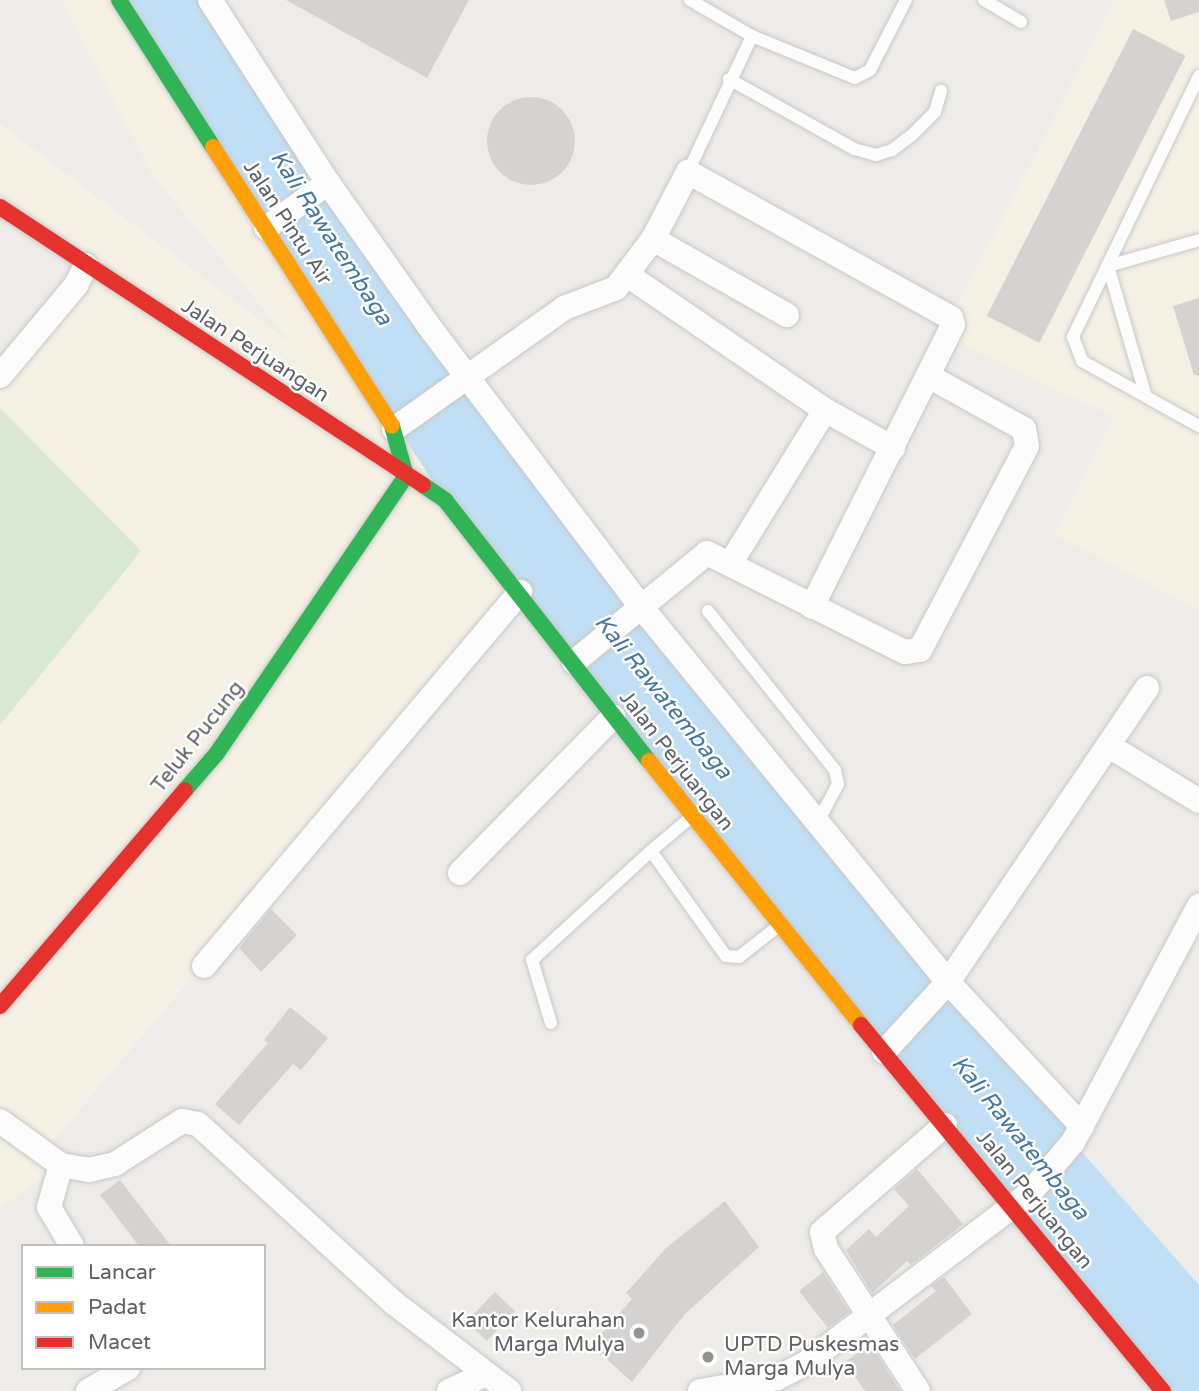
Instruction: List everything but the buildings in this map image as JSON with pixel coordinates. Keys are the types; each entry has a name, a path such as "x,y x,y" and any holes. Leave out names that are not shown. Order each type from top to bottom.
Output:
{"main road":[{"name":"Jalan Pintu Air","path":"119,0 274,223 394,429 406,476"},
{"name":"Jalan Perjuangan","path":"0,207 445,500 520,592 581,656 613,717 779,926 892,1043 945,1125 1022,1199 1163,1391"},
{"name":"Teluk Pucung","path":"0,1006 217,754 406,476"}],"street":[{"path":"210,0 323,186 466,373 638,611 819,819 942,988 1078,1134"},
{"path":"394,429 466,373 564,308 617,288 629,276 653,239 688,172 951,318 952,332 812,607"},
{"path":"274,223 323,186"},
{"path":"653,239 786,315"},
{"path":"0,376 76,285 86,265"},
{"path":"629,276 825,410 894,449"},
{"path":"581,656 703,554 730,564 905,652 920,650 1027,446 1024,429 930,377"},
{"path":"730,564 825,410"},
{"path":"204,966 520,592"},
{"path":"892,1043 942,988 1147,688"},
{"path":"460,873 613,717"},
{"path":"1109,746 1199,801"},
{"path":"700,1391 778,1378 806,1363 1022,1199 1078,1134 1199,906"},
{"path":"0,1121 61,1166 101,1170 182,1121 198,1124 394,1303 509,1391"},
{"path":"918,1391 870,1312 826,1249 822,1232 945,1125"},
{"path":"61,1166 49,1207 71,1244"},
{"path":"94,1390 125,1370"},
{"path":"449,1391 486,1374"}],"lane":[{"path":"690,0 752,36 855,78 870,69 906,0"},
{"path":"984,0 1021,22"},
{"path":"688,172 729,79 752,36"},
{"path":"1199,76 1073,337 1082,361 1199,426"},
{"path":"729,79 854,149 876,155 892,150 913,134 935,112 942,91"},
{"path":"1108,266 1199,240"},
{"path":"1108,266 1146,397"},
{"path":"708,611 835,770 838,784 819,819"},
{"path":"551,1023 532,960 692,817"},
{"path":"651,851 726,956 739,957 779,926"}],"shaded area":[{"path":"62,0 119,0 520,592 42,1154 61,1165 0,1208 0,376 86,265 0,207 0,124 292,344 150,172"},
{"path":"1114,0 1199,0 1199,609 1054,535 1114,417 942,335"}],"green space":[{"path":"0,408 141,551 0,725"}],"water":[{"name":"Kali Rawatembaga","path":"119,0 210,0 642,608 1082,1126 1073,1142 1199,1285 1199,1391 1163,1391 445,500"}],"traffic: fast":[{"path":"119,0 213,147"},
{"path":"185,790 217,753 406,476 392,426"},
{"path":"423,485 445,500 649,761"}],"traffic: slow":[{"path":"213,147 392,426"},
{"path":"649,761 861,1025"}],"traffic: jam":[{"path":"0,207 423,485"},
{"path":"0,1006 185,790"},
{"path":"861,1025 1163,1391"}],"place":[{"name":"Kantor Kelurahan Marga Mulya","path":"639,1333"},
{"name":"UPTD Puskesmas Marga Mulya","path":"708,1357"}]}
